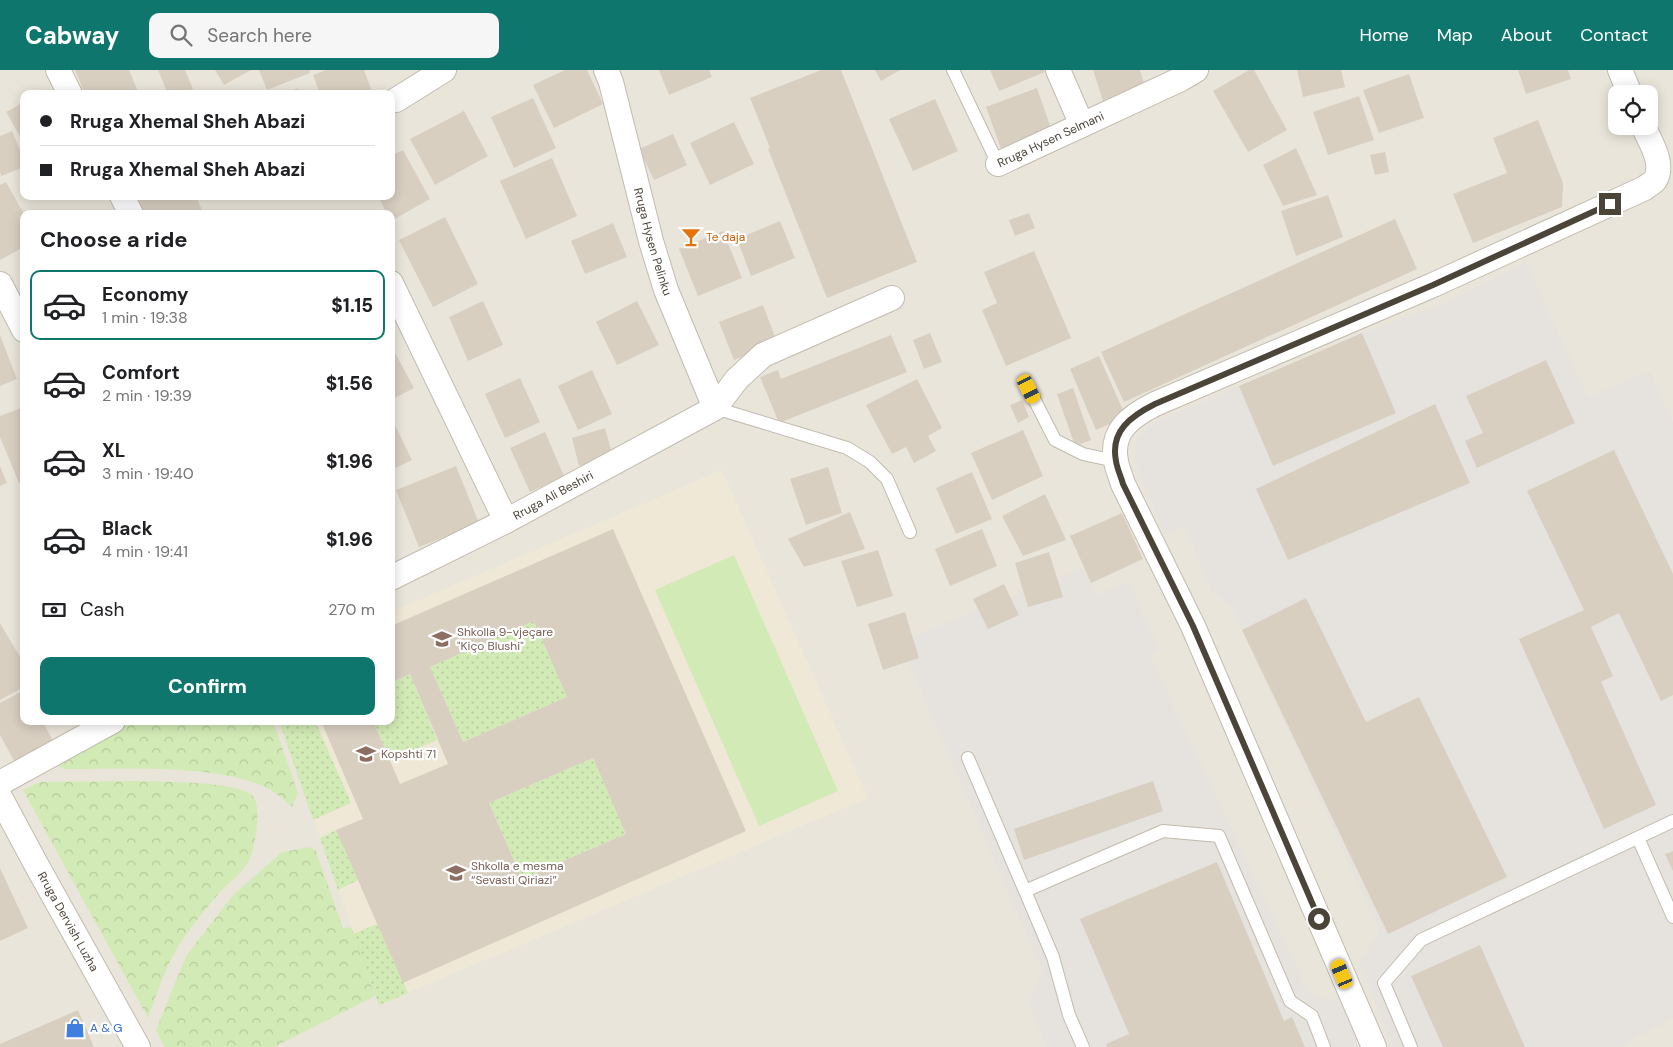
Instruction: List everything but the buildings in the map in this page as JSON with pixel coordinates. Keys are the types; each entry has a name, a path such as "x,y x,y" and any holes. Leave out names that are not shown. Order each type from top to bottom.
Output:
{"street":[{"path":"58,70 68,90"},
{"path":"396,100 444,70"},
{"name":"Rruga Hysen Pelinku","path":"606,70 611,82 651,241 666,290 715,408"},
{"path":"1058,70 1082,125"},
{"name":"Rruga Hysen Selmani","path":"998,164 1181,79 1196,70"},
{"path":"1620,70 1626,85"},
{"path":"1374,1047 1193,626 1123,484 1115,460 1115,443 1121,428 1136,413 1433,285 1646,188 1654,180 1658,170 1657,158 1648,135"},
{"path":"0,284 20,322"},
{"path":"395,291 506,521"},
{"name":"Rruga Ali Beshiri","path":"395,576 506,521 715,408 737,379 763,355 892,298"},
{"path":"0,783 106,725"},
{"name":"Rruga Dervish Luzha","path":"0,797 138,1047"}],"lane":[{"name":"Rruga Hysen Selmani","path":"953,70 998,164"},
{"path":"1029,389 1055,440 1083,454 1115,460"},
{"path":"715,408 847,448 870,462 888,479 910,532"},
{"path":"968,758 1053,957 1070,1015 1083,1047"},
{"path":"1411,1047 1384,983 1421,940 1673,821"},
{"path":"1025,891 1163,831 1219,836 1290,1001 1312,1016 1324,1047"},
{"path":"1638,838 1673,917"}],"shaded area":[{"path":"0,70 1673,70 1673,1047 0,1047"},
{"path":"1526,262 1588,398 1650,371 1673,424 1673,1018 1620,1047 1393,1047 1359,962 1380,931 1231,607 1211,591 1185,526 1165,535 1135,463 1137,439 1152,424 1362,333 1441,305"},
{"path":"722,470 868,798 379,1005 280,725 395,725 395,610"},
{"path":"1082,568 1097,595 1129,581 1159,649 1150,655 1309,993 1342,1003 1360,1047 1047,1047 1029,1003 1042,970 900,642"}],"green space":[{"path":"734,555 838,791 759,826 655,590"},
{"path":"534,621 567,697 463,742 430,667"},
{"path":"410,674 437,740 390,760 375,725 395,725 395,680"},
{"path":"125,725 274,725 298,793 292,807 271,790 250,781 226,775 170,769 64,769 53,763"},
{"path":"280,725 317,725 351,803 313,820"},
{"path":"593,758 626,834 522,879 489,803"},
{"path":"140,781 198,783 243,790 252,795 257,808 257,829 253,850 247,864 207,907 179,945 165,971 148,1018 23,790 40,782"},
{"path":"336,830 358,880 338,890 320,838"},
{"path":"310,847 316,851 343,929 351,927 375,996 274,1047 165,1047 156,1030 186,956 234,894 282,852"},
{"path":"377,924 408,993 379,1005 353,934"}],"place":[{"name":"Te daja","path":"691,237"},
{"name":"Shkolla 9-vjeçare \"Kiço Blushi\"","path":"442,639"},
{"name":"Kopshti 71","path":"366,754"},
{"name":"Shkolla e mesma “Sevasti Qiriazi”","path":"456,873"},
{"name":"A & G","path":"75,1028"}],"route":[{"path":"1319,919 1193,626 1123,484 1115,460 1115,443 1121,428 1136,413 1155,404 1433,285 1610,204"}]}
